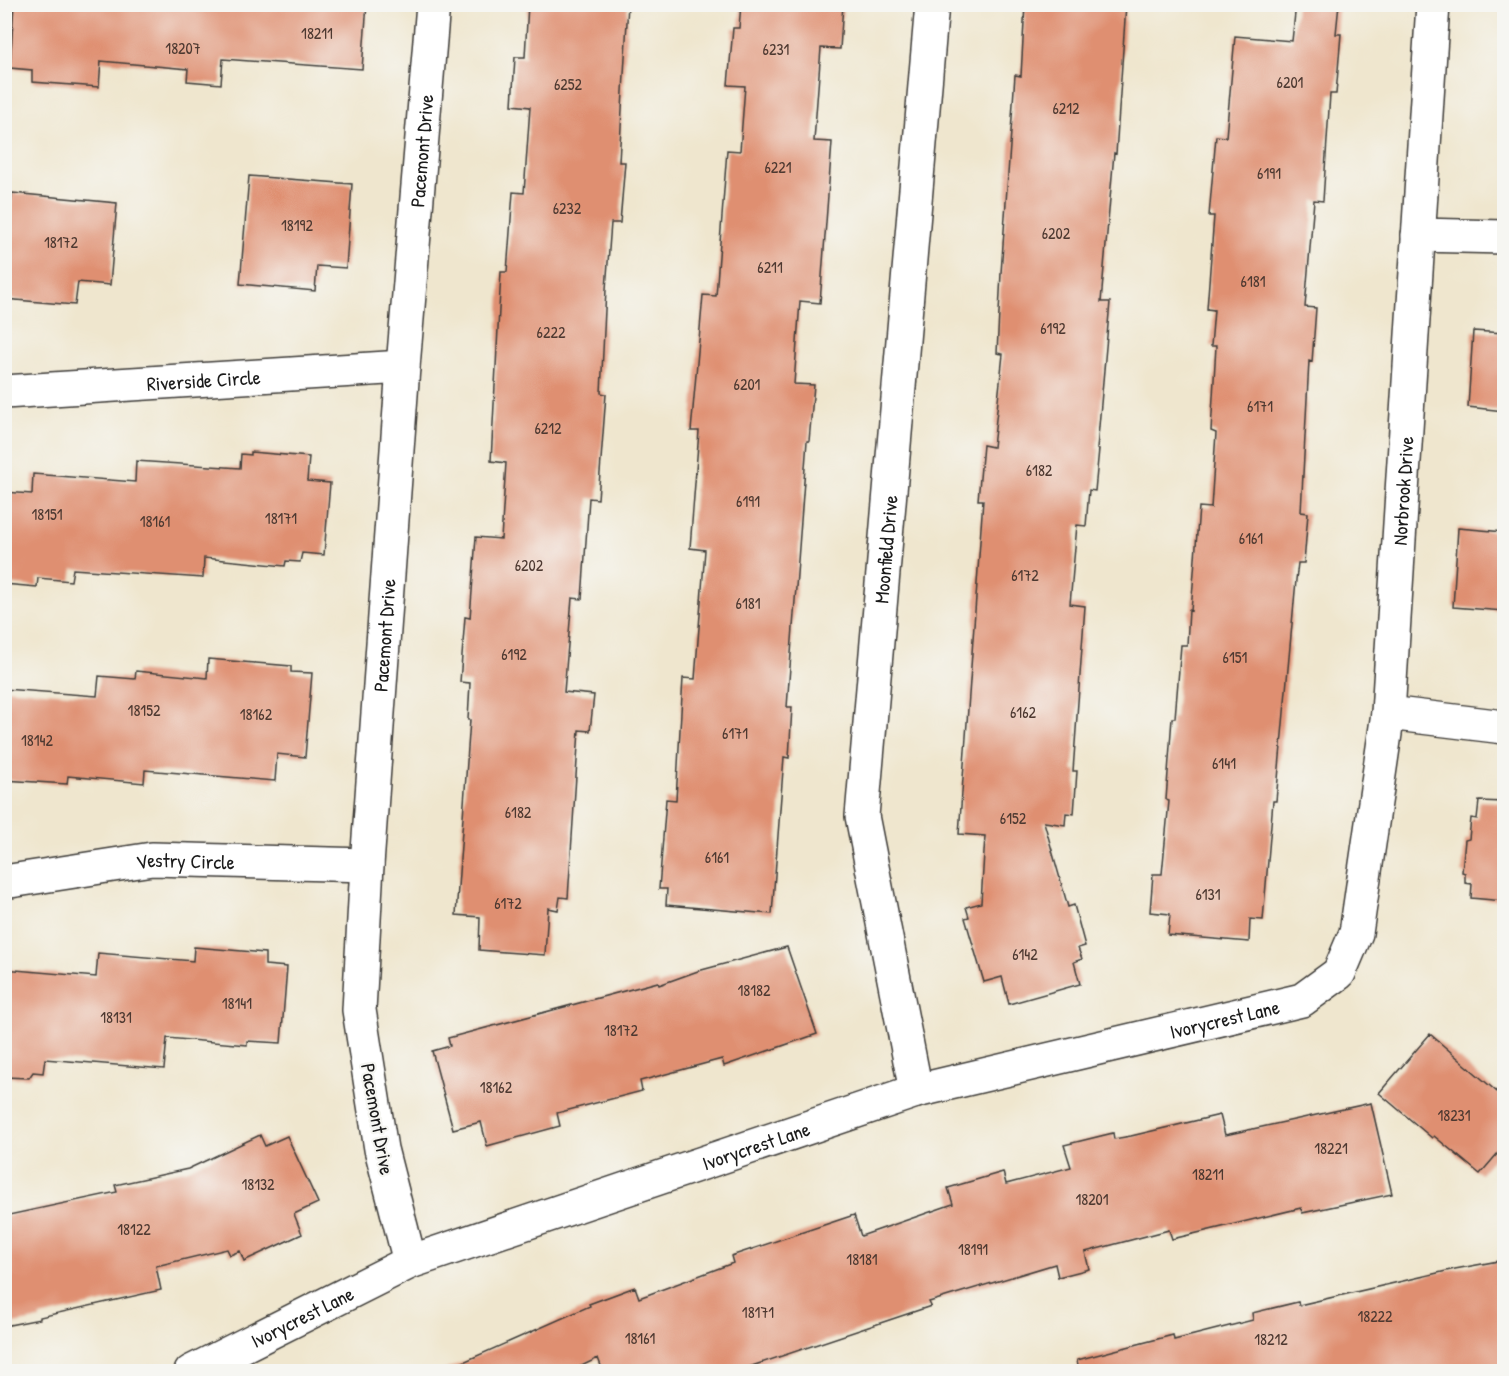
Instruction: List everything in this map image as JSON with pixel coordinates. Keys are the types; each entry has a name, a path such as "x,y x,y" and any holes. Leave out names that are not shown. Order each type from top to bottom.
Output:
{"street":[{"name":"Pacemont Drive","path":"410,1262 381,1149 359,1010 403,367 434,4"},
{"name":"Moonfield Drive","path":"916,1090 862,816 932,4"},
{"name":"Norbrook Drive","path":"1339,973 1356,933 1388,713 1433,4"},
{"path":"1418,235 1504,237"},
{"name":"Riverside Circle","path":"4,392 403,367"},
{"path":"1388,713 1504,727"},
{"name":"Vestry Circle","path":"4,882 152,859 368,865"},
{"name":"Ivorycrest Lane","path":"191,1371 410,1262 916,1090 1302,999 1339,973"}],"building":[{"path":"14,4 367,4 362,69 223,59 221,84 187,81 188,69 101,61 99,87 32,82 32,70 10,68"},
{"path":"528,4 628,4 619,162 625,162 620,223 611,223 601,393 606,394 598,499 589,498 582,599 572,598 564,692 594,695 590,731 579,730 568,898 560,897 558,910 548,908 545,955 479,950 480,917 456,915 470,720 468,720 470,683 460,682 465,617 470,618 476,537 501,539 506,463 491,461 501,272 507,272 513,192 524,193 530,107 512,105 515,57 525,57"},
{"path":"741,4 843,4 840,49 821,48 814,141 832,142 820,303 800,301 794,384 814,385 809,441 807,441 787,707 792,707 789,758 784,757 772,914 666,905 667,889 659,889 666,799 676,800 683,678 695,679 705,550 690,548 699,431 691,431 703,295 716,296 727,150 740,151 745,86 728,85 733,28 739,28"},
{"path":"1025,4 1126,4 1116,154 1114,153 1101,302 1110,302 1097,449 1099,449 1095,491 1089,490 1086,526 1077,525 1070,604 1085,606 1073,771 1077,771 1074,814 1066,813 1065,825 1044,822 1068,907 1074,905 1085,946 1078,948 1082,959 1074,962 1080,984 1009,1004 1002,977 984,982 965,918 969,917 966,907 981,903 985,836 959,834 983,500 978,500 983,445 993,447 1003,354 997,353 1001,273 1015,75 1021,76"},
{"path":"1296,4 1339,4 1336,34 1341,34 1336,94 1330,94 1323,201 1314,200 1305,307 1316,308 1312,362 1309,361 1301,512 1308,513 1304,563 1298,563 1296,580 1263,920 1250,919 1249,942 1168,935 1170,914 1150,912 1153,874 1162,874 1169,801 1166,800 1172,718 1175,718 1181,645 1187,645 1199,507 1211,508 1216,433 1211,431 1216,346 1211,346 1214,310 1207,309 1214,216 1209,216 1216,136 1226,137 1235,36 1292,41"},
{"path":"249,176 352,184 346,268 317,266 315,291 240,284"},
{"path":"12,193 117,203 110,285 78,282 75,305 4,299"},
{"path":"1473,331 1504,333 1504,411 1468,407"},
{"path":"251,452 309,457 307,481 330,483 324,555 302,553 300,562 286,561 285,566 204,558 203,578 73,569 71,581 38,578 37,587 4,584 4,492 32,494 33,474 135,482 136,461 240,468 241,454 251,455"},
{"path":"1458,528 1504,532 1504,611 1453,607"},
{"path":"208,659 291,666 291,672 312,673 305,757 277,754 275,781 145,770 144,783 68,776 67,784 4,780 4,689 97,696 99,676 135,679 136,671 207,678"},
{"path":"1479,801 1504,802 1504,901 1471,898 1472,884 1465,883 1465,873 1462,872 1465,840 1469,839 1471,818 1477,819"},
{"path":"194,947 265,953 265,965 287,967 281,1043 247,1041 247,1045 167,1038 164,1069 45,1059 43,1073 33,1072 29,1078 4,1077 4,969 96,977 98,953 193,961"},
{"path":"787,947 817,1034 724,1066 722,1059 640,1081 642,1091 557,1113 560,1126 487,1146 481,1122 453,1129 432,1051 450,1046 448,1038 658,982 659,985 698,971"},
{"path":"1430,1034 1504,1098 1504,1146 1480,1174 1434,1136 1432,1138 1379,1093"},
{"path":"1371,1103 1392,1194 1302,1213 1301,1208 1172,1239 1169,1230 1085,1252 1089,1269 1058,1277 1055,1264 929,1302 931,1306 737,1371 603,1371 598,1358 571,1371 443,1371 590,1306 589,1304 635,1287 639,1298 733,1263 731,1256 854,1215 861,1236 953,1204 948,1188 1003,1172 1006,1184 1071,1167 1064,1145 1113,1133 1114,1139 1131,1136 1220,1115 1225,1135"},
{"path":"260,1135 265,1146 287,1136 318,1203 294,1214 302,1234 244,1261 240,1251 230,1255 227,1249 156,1266 161,1290 4,1326 4,1216 117,1192 115,1185 188,1169"},
{"path":"1504,1260 1504,1371 1079,1371 1077,1360 1173,1335 1174,1340 1253,1320 1252,1313 1298,1302 1299,1305"}]}
